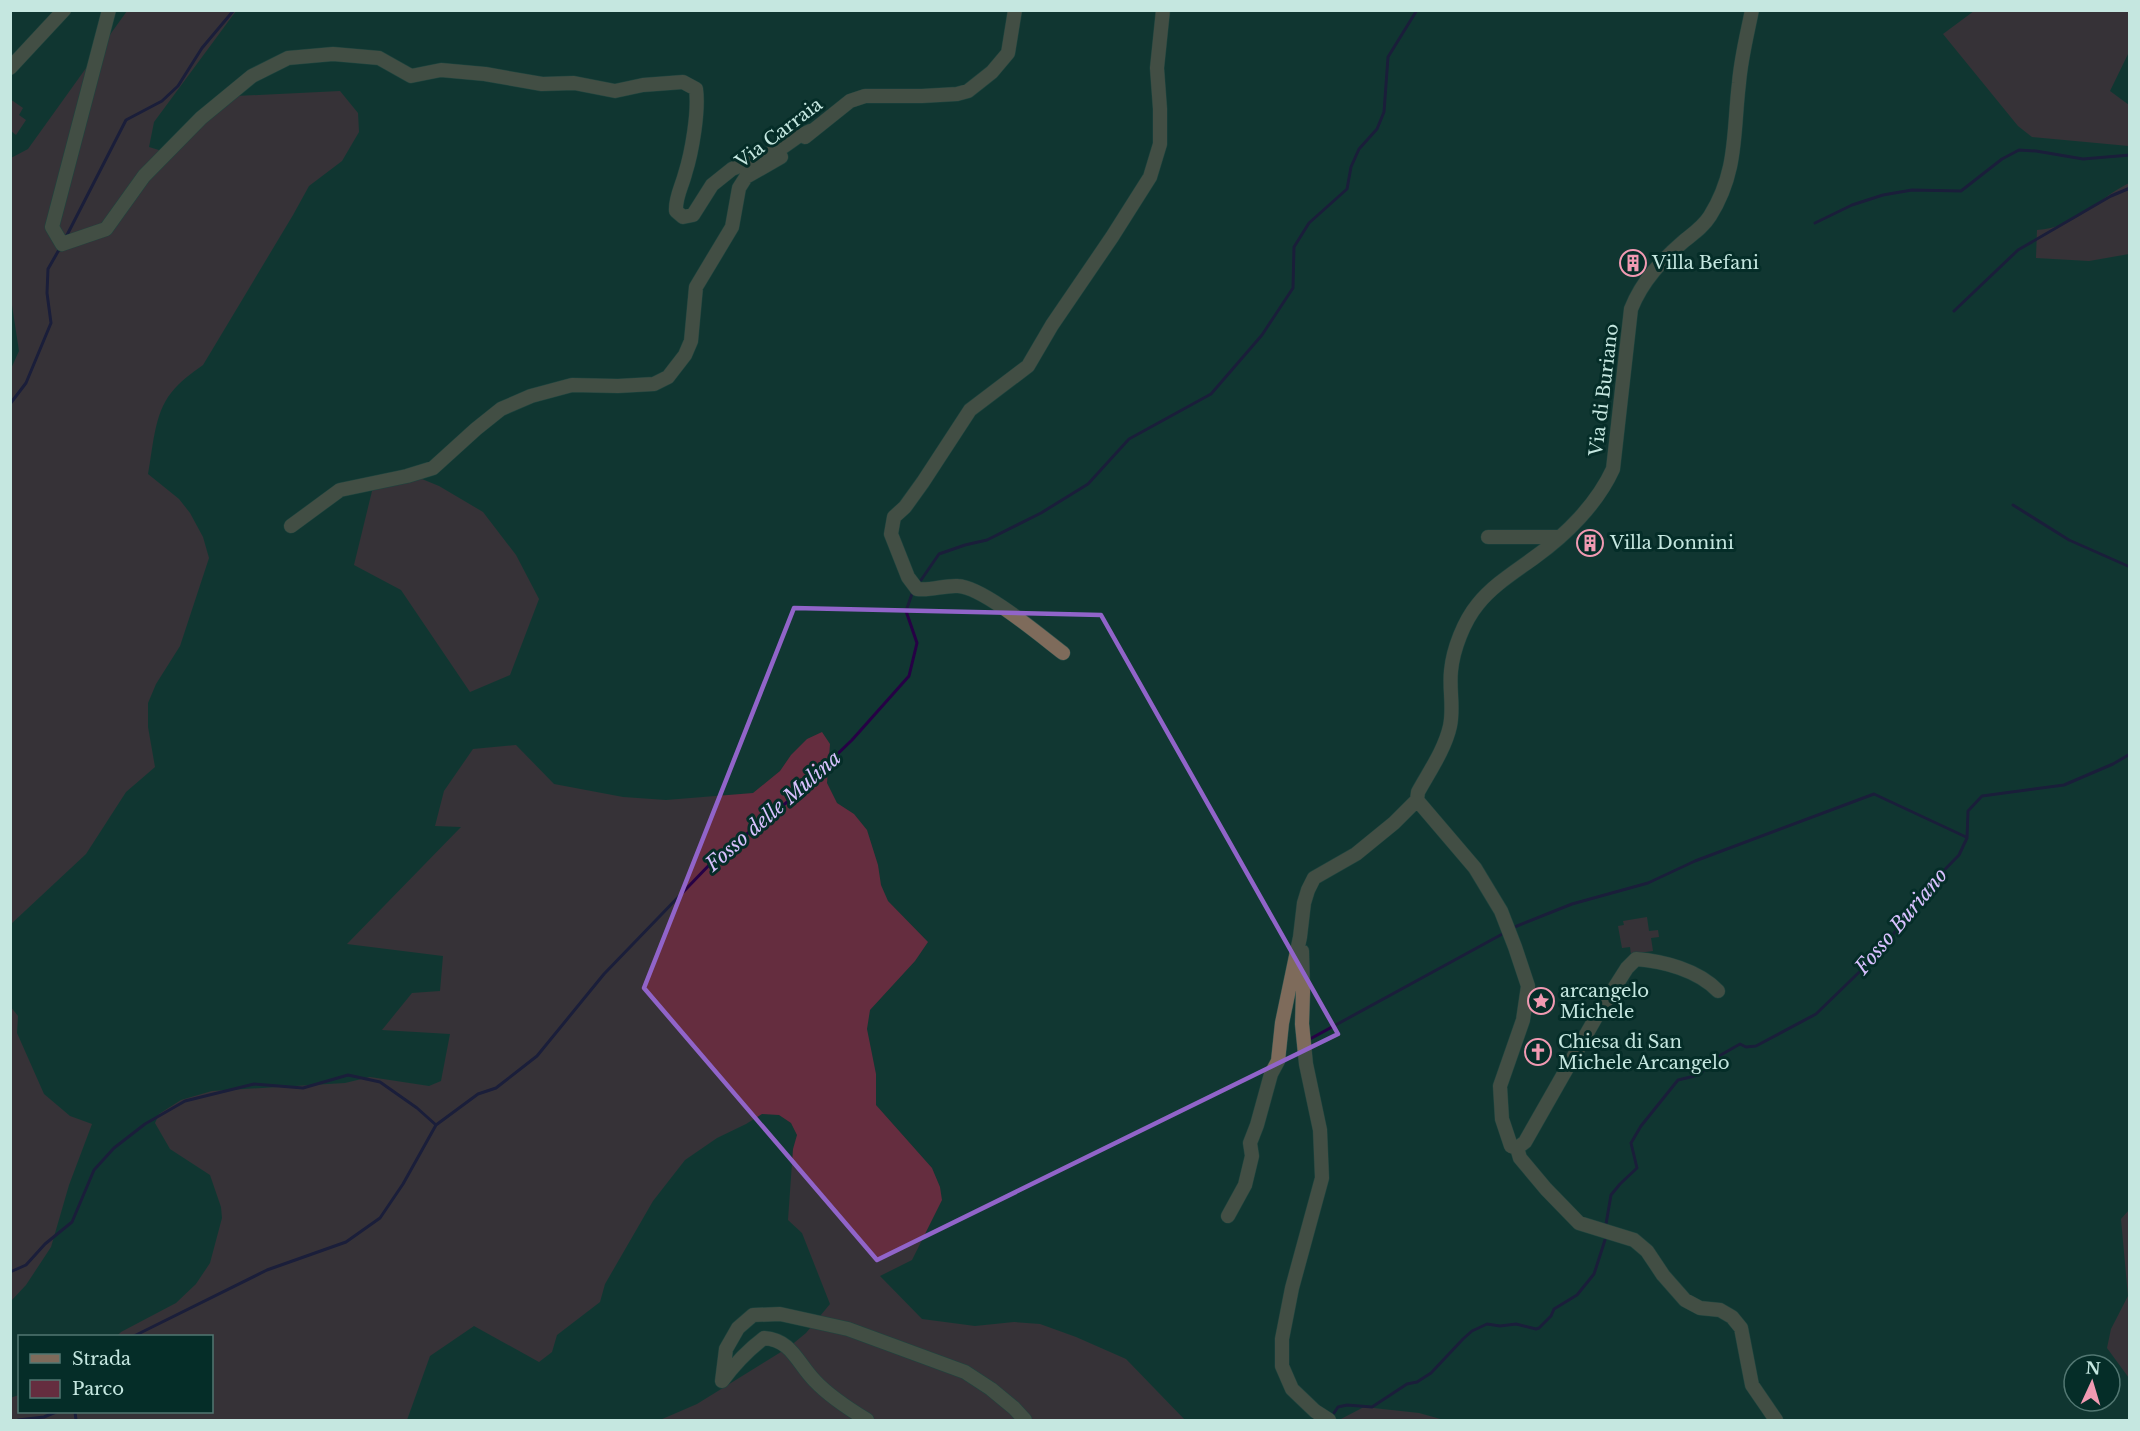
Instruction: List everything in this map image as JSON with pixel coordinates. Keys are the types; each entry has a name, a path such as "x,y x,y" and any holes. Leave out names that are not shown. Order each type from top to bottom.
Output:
{"street":[{"path":"10,68 64,10"},
{"path":"109,10 52,227 62,244 106,229 144,176 201,118 252,76 288,58 333,54 379,58 411,76 441,70 485,74 542,84 574,83 615,91 643,85 683,82 696,89 698,104 686,172 675,203 676,211 683,218 693,215 712,185 732,169 780,150 797,137 810,131"},
{"name":"Via Carraia","path":"291,526 340,490 433,468 501,409 531,396 572,385 654,384 668,377 685,355 691,342 696,288 732,227 740,188 746,177 788,152 810,131 850,101 865,96 922,96 968,91 992,72 1008,53 1015,10"},
{"path":"1063,653 1006,609 981,594 960,585 927,591 917,589 903,566 891,534 891,525 894,517 905,507 923,482 970,410 1028,366 1052,325 1150,177 1160,144 1157,68 1163,10"},
{"name":"Via di Buriano","path":"1300,937 1304,903 1314,878 1356,854 1394,823 1417,800 1418,792 1449,728 1453,702 1451,672 1455,652 1464,628 1478,603 1516,570 1560,537 1605,487 1613,469 1631,309 1638,291 1668,256 1702,227 1711,214 1730,170 1735,145 1741,62 1752,10"},
{"path":"1488,537 1560,537"},
{"path":"1417,800 1475,868 1501,911 1528,986 1523,1020 1500,1086 1502,1119 1511,1146 1517,1148"},
{"path":"1228,1216 1245,1185 1252,1156 1250,1143 1271,1074 1278,1061 1282,1023 1300,937"},
{"path":"1300,937 1303,958 1302,1024 1306,1064 1320,1130 1322,1179 1292,1288 1282,1339 1282,1366 1292,1389 1315,1411 1329,1420"},
{"path":"1517,1148 1525,1142 1599,1012 1627,968 1636,959 1674,966 1710,982 1718,991"},
{"path":"1517,1148 1520,1158 1579,1223 1634,1240 1647,1251 1663,1275 1685,1300 1700,1308 1720,1310 1732,1317 1741,1328 1752,1385 1776,1420"},
{"path":"867,1420 816,1382 789,1347 777,1339 764,1338 733,1366 722,1381 726,1349 738,1328 753,1315 780,1314 848,1329 964,1372 991,1389 1014,1408 1024,1420"}],"highlighted area":[{"path":"794,608 1101,615 1338,1034 877,1260 644,988"}],"green space":[{"path":"127,11 236,11 154,122 149,147 162,151 236,96 340,91 358,113 359,132 342,161 309,186 203,365 186,378 165,401 155,432 148,474 179,499 190,513 203,537 209,558 180,646 156,684 148,703 148,727 155,767 126,792 86,854 11,924 10,371 19,351 10,292 11,158 28,149"},
{"path":"1974,11 2129,11 2129,52 2110,91 2129,105 2129,146 2032,137 2018,126 1943,34"},
{"path":"10,99 23,108 19,115 26,120 16,135 11,131"},
{"path":"2129,183 2129,254 2089,261 2036,258 2037,230 2051,228 2075,218"},
{"path":"417,477 439,486 483,512 516,555 539,599 510,675 470,692 401,590 354,565 373,487"},
{"path":"822,732 830,744 827,783 837,803 854,814 867,830 878,865 881,885 888,901 928,942 915,961 870,1010 867,1029 876,1074 876,1105 932,1168 940,1187 942,1200 912,1260 880,1276 922,1319 975,1326 1014,1322 1040,1324 1126,1359 1185,1420 660,1420 697,1404 789,1347 806,1333 830,1304 802,1233 788,1220 793,1149 797,1135 791,1123 779,1115 762,1114 717,1138 685,1160 653,1201 605,1284 600,1302 557,1335 552,1352 539,1362 474,1326 430,1356 407,1420 11,1420 10,1398 18,1395 18,1413 213,1413 213,1335 118,1335 176,1303 196,1284 210,1263 222,1218 221,1207 210,1175 170,1149 155,1123 159,1114 181,1100 212,1091 345,1083 370,1077 429,1086 441,1081 450,1034 382,1030 412,993 440,991 443,956 347,944 461,827 435,826 444,791 473,749 516,745 554,784 623,797 666,800 753,793 780,771 791,755 807,739"},
{"path":"1647,917 1649,931 1658,930 1659,937 1651,938 1653,951 1631,954 1630,947 1622,948 1618,926 1624,925 1623,921"},
{"path":"10,1006 18,1016 17,1033 44,1094 70,1116 92,1124 69,1185 51,1247 26,1285 11,1301"},
{"path":"2129,1210 2129,1378 2122,1368 2122,1353 2111,1353 2107,1348 2111,1329 2128,1296 2121,1219"},
{"path":"1364,1407 1419,1413 1444,1420 1339,1420"}],"waterway":[{"path":"66,237 126,120 162,101 178,86 202,48 234,10"},
{"name":"Fosso delle Mulina","path":"919,583 939,554 987,540 1041,513 1088,484 1129,439 1211,394 1262,335 1293,288 1294,247 1309,223 1347,189 1351,167 1359,149 1377,129 1384,112 1388,57 1417,10"},
{"path":"1815,223 1852,205 1883,195 1912,190 1961,191 2002,159 2019,150 2083,159 2130,155"},
{"path":"1954,311 2018,250 2111,196 2130,188"},
{"path":"10,404 26,383 51,323 47,293 48,269 60,248"},
{"path":"2013,505 2069,540 2130,567"},
{"name":"Fosso delle Mulina","path":"136,1335 267,1270 346,1242 380,1218 403,1184 436,1125 478,1094 496,1088 537,1056 604,974 714,860 791,799 852,740 909,676 917,643 906,611 913,591"},
{"name":"Fosso Buriano","path":"1606,1224 1611,1195 1637,1168 1631,1143 1641,1126 1678,1080 1699,1075 1719,1056 1740,1044 1746,1047 1756,1046 1816,1014 1883,949 1923,892 1959,855 1967,838 1968,811 1982,796 2064,785 2113,764 2130,754"},
{"path":"1512,928 1572,904 1648,883 1695,861 1874,794 1966,837"},
{"path":"1310,1039 1506,932"},
{"path":"10,1272 26,1265 45,1244 72,1222 94,1170 114,1148 145,1124 185,1101 254,1084 303,1088 348,1075 380,1082 417,1108 436,1125"},
{"name":"Fosso Buriano","path":"1334,1413 1338,1407 1347,1405 1372,1407 1407,1384 1417,1382 1431,1373 1472,1331 1487,1324 1500,1326 1516,1324 1539,1328 1551,1316 1554,1309 1577,1295 1594,1274 1605,1240"},
{"path":"18,1420 44,1417 54,1413"},
{"name":"Fosso delle Mulina","path":"75,1413 76,1420"}],"place":[{"name":"Villa Befani","path":"1633,263"},
{"name":"Villa Donnini","path":"1590,543"},
{"name":"arcangelo Michele","path":"1541,1001"},
{"name":"Chiesa di San Michele Arcangelo","path":"1538,1052"}]}
